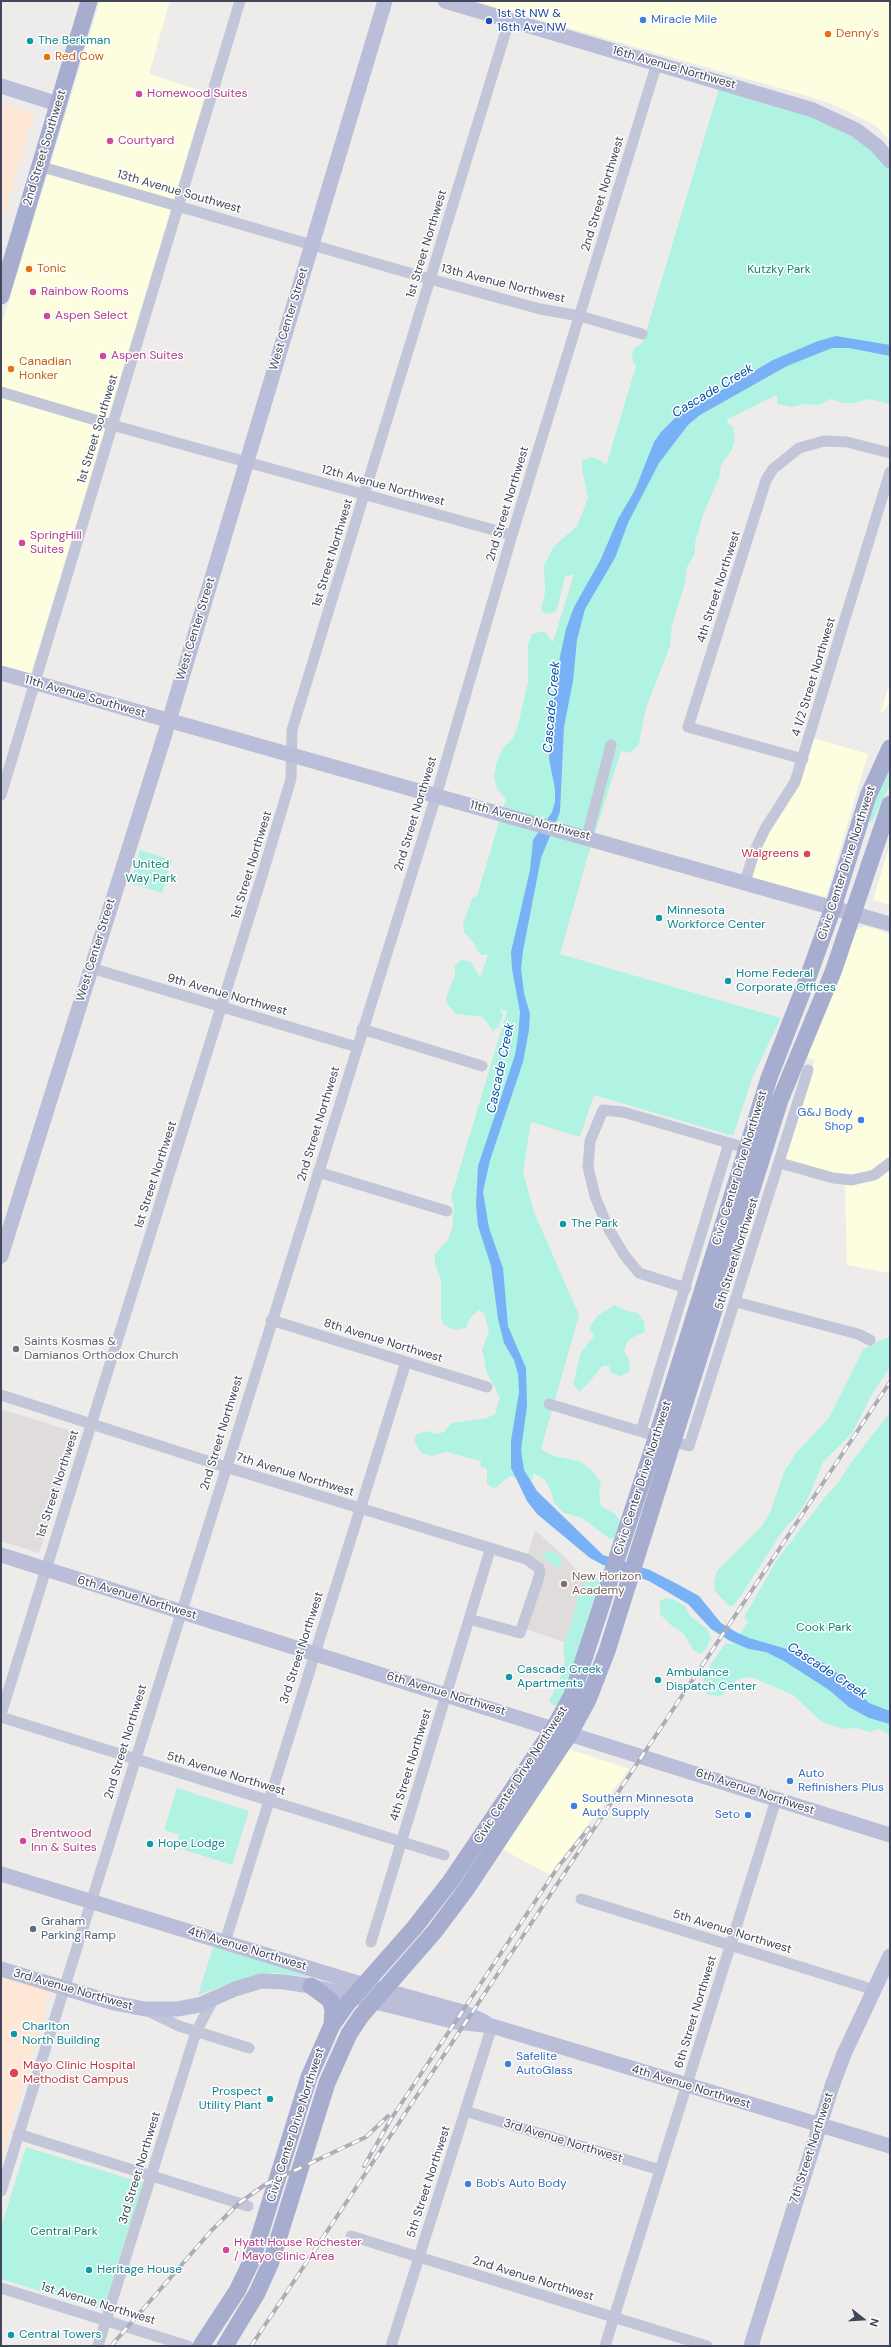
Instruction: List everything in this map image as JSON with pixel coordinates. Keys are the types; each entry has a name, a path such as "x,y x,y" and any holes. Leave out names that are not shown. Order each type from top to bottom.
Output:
{"main road":[{"name":"2nd Street Southwest","path":"1,296 89,1"},
{"name":"West Center Street","path":"1,1256 168,721 385,1"},
{"name":"16th Avenue Northwest","path":"445,1 509,21 657,63 828,116 867,138 890,160"},
{"path":"1,86 58,104"},
{"name":"11th Avenue Southwest","path":"1,673 168,721"},
{"name":"11th Avenue Northwest","path":"168,721 587,837 890,924"},
{"name":"Civic Center Drive Northwest","path":"201,2346 237,2292 251,2264 309,2078 332,2025 359,1990 440,1895 554,1728 576,1686 624,1539 649,1433 769,1078 808,980 833,908 868,796 890,748"},
{"name":"Civic Center Drive Northwest","path":"225,2346 257,2293 273,2256 334,2063 349,2034 378,1995 441,1922 465,1891 570,1734 596,1681 641,1544 681,1443 780,1100 821,1002 890,804"},
{"name":"6th Avenue Northwest","path":"1,1555 554,1728 776,1800 890,1834"},
{"name":"4th Avenue Northwest","path":"1,1874 225,1942 359,1990 460,2022 492,2026 890,2146"},
{"name":"7th Street Northwest","path":"751,2346 819,2125 844,2054 890,1956"},
{"path":"404,1966 406,1987 415,1998"},
{"name":"3rd Avenue Northwest","path":"1,1969 114,2003 145,2009 185,2008 213,2000 235,1989 261,1981 359,1990"},
{"path":"311,1986 330,2000 333,2009 332,2025"},
{"name":"4th Avenue Northwest","path":"378,1995 415,1998 471,2014 492,2026"}],"street":[{"name":"1st Street Southwest","path":"1,795 36,683 240,1"},
{"name":"1st Street Northwest","path":"1,1715 45,1569 222,1007 291,779 292,730 509,21"},
{"name":"2nd Street Northwest","path":"1,2190 180,1611 436,796 512,535 657,63"},
{"name":"13th Avenue Southwest","path":"39,166 312,244"},
{"name":"13th Avenue Northwest","path":"312,244 430,279 540,308 580,316 642,334"},
{"name":"12th Avenue Northwest","path":"1,392 112,425 512,535"},
{"name":"4th Street Northwest","path":"804,759 688,727 766,480 783,459 799,448 836,440 890,453"},
{"name":"4 1/2 Street Northwest","path":"745,882 755,850 765,828 795,782 804,759 890,472"},
{"path":"587,837 612,745"},
{"name":"9th Avenue Northwest","path":"91,968 357,1047"},
{"path":"362,1029 482,1066"},
{"name":"5th Street Northwest","path":"681,1443 736,1302 808,1070"},
{"path":"686,1288 639,1272 625,1256 608,1228 595,1196 588,1166 590,1141 602,1110 623,1112 746,1148"},
{"path":"649,1433 686,1288 730,1143"},
{"path":"780,1163 833,1178 852,1180 874,1174 890,1163"},
{"path":"318,1172 447,1211"},
{"path":"736,1302 858,1334 870,1340"},
{"name":"8th Avenue Northwest","path":"271,1320 487,1387"},
{"name":"3rd Street Northwest","path":"225,1942 268,1800 406,1362"},
{"name":"7th Avenue Northwest","path":"1,1395 534,1563 540,1573 520,1633 469,1619"},
{"path":"549,1404 681,1443"},
{"name":"4th Street Northwest","path":"371,1942 445,1694 490,1550"},
{"name":"5th Avenue Northwest","path":"1,1715 135,1759 444,1855"},
{"name":"6th Street Northwest","path":"605,2346 776,1800"},
{"name":"5th Avenue Northwest","path":"581,1899 875,1990"},
{"name":"3rd Street Northwest","path":"98,2346 196,2032 213,2000"},
{"name":"3rd Avenue Northwest","path":"145,2009 172,2023 249,2048"},
{"name":"5th Street Northwest","path":"391,2346 492,2026"},
{"name":"3rd Avenue Northwest","path":"465,2111 660,2170"},
{"path":"18,2134 248,2206"},
{"name":"2nd Avenue Northwest","path":"351,2236 707,2346"},
{"name":"1st Avenue Northwest","path":"1,2288 188,2346"}],"shaded area":[{"path":"100,1 170,1 149,74 206,92 30,677 1,669 1,327"},
{"name":"Miracle Mile","path":"474,1 890,1 890,141 876,126 837,106 811,97"},
{"path":"1,103 35,113 1,226"},
{"path":"890,682 890,704 880,714"},
{"path":"814,738 868,754 826,897 749,877 764,841 798,787"},
{"path":"890,844 890,905 873,900"},
{"path":"865,926 890,934 890,1273 847,1265 845,1185 781,1167 815,1060 807,1057 856,930"},
{"path":"1,1409 78,1433 39,1553 1,1541"},
{"name":"New Horizon Academy","path":"535,1530 566,1558 591,1587 573,1645 525,1629 543,1571 525,1563"},
{"path":"569,1749 629,1769 550,1875 502,1849"},
{"name":"Mayo Clinic Hospital Methodist Campus","path":"1,1972 52,1987 1,2160"}],"green space":[{"name":"Kutzky Park","path":"721,82 813,110 890,161 890,404 869,399 854,403 843,403 830,399 819,405 804,404 791,407 777,404 777,395 728,419 727,423 733,426 735,439 732,450 721,465 719,478 704,512 695,543 695,554 687,567 685,583 672,625 670,646 646,708 639,744 630,753 621,751 588,855 560,954 781,1018 753,1076 733,1136 594,1095 580,1137 531,1122 523,1173 534,1212 579,1315 541,1449 553,1456 579,1461 592,1470 601,1482 599,1493 601,1506 615,1514 623,1525 620,1535 610,1539 582,1518 564,1513 554,1503 551,1491 545,1480 534,1473 531,1482 510,1476 494,1489 487,1484 487,1469 480,1466 481,1461 446,1452 432,1456 421,1453 414,1440 416,1435 426,1431 436,1434 444,1432 451,1423 487,1418 495,1414 500,1397 486,1371 482,1350 489,1331 484,1313 479,1310 470,1318 466,1328 455,1330 444,1325 441,1318 441,1280 435,1264 435,1254 447,1241 452,1229 454,1207 451,1197 507,1011 500,1009 503,1015 499,1026 493,1031 483,1017 456,1014 448,1005 446,998 455,975 455,965 461,960 471,962 480,978 488,955 482,955 477,950 474,943 464,932 463,923 473,897 477,896 506,799 497,789 494,776 497,761 503,748 513,738 518,725 528,682 528,645 532,634 544,631 553,642 574,574 565,577 556,612 546,614 541,609 545,593 544,565 554,546 577,526 588,498 582,469 582,460 592,457 602,461 606,466 636,366 632,360 633,349 643,342"},
{"path":"890,764 890,785 872,822 869,822 885,772"},
{"name":"United Way Park","path":"140,850 172,860 162,893 130,883"},
{"path":"614,1305 627,1311 638,1313 644,1321 645,1332 629,1339 624,1351 629,1360 630,1371 621,1376 611,1373 609,1366 602,1366 587,1385 579,1392 573,1384 581,1352 594,1336 589,1328 597,1316"},
{"path":"890,1337 890,1367 871,1396 852,1433 823,1462 803,1507 780,1535 740,1597 733,1606 728,1605 715,1591 714,1582 717,1571 762,1526 771,1510 784,1472 796,1453 829,1418 863,1350 874,1343"},
{"name":"Cook Park","path":"890,1412 890,1735 879,1729 870,1732 857,1728 844,1729 822,1722 793,1695 751,1677 738,1679 721,1696 709,1695 702,1689 704,1678 714,1659 726,1643 733,1644 748,1622 744,1617 777,1560 825,1497 838,1483 850,1464"},
{"path":"544,1552 555,1552 562,1559 560,1569 542,1557"},
{"path":"594,1575 599,1580 600,1588 562,1700 554,1706 549,1701 560,1679 565,1661 563,1647 574,1614 579,1590"},
{"path":"665,1598 675,1600 686,1607 689,1615 707,1629 711,1638 706,1649 700,1654 693,1650 684,1634 672,1626 660,1614 660,1601"},
{"path":"177,1788 249,1811 232,1865 175,1847 179,1835 164,1830"},
{"path":"213,1947 309,1974 308,1977 275,1973 251,1976 198,1995"},
{"name":"Central Park","path":"26,2147 143,2183 103,2310 1,2279 1,2227"}],"water":[{"name":"Cascade Creek","path":"836,336 890,345 890,356 849,348 832,348 787,366 700,415 688,425 659,463 628,523 615,558 585,609 577,640 573,681 564,727 560,812 541,858 523,951 521,969 524,993 530,1014 529,1030 523,1062 490,1160 483,1192 489,1228 503,1268 508,1326 526,1368 527,1406 521,1450 524,1470 537,1491 603,1555 650,1570 699,1596 721,1623 736,1632 749,1638 804,1654 824,1663 849,1682 869,1703 890,1711 890,1724 869,1718 849,1707 829,1690 784,1661 766,1652 749,1649 730,1641 711,1629 688,1604 649,1581 603,1565 590,1558 537,1514 527,1501 511,1468 511,1441 519,1392 518,1374 514,1360 504,1343 498,1319 491,1266 478,1226 476,1205 478,1166 515,1055 520,1012 512,969 511,952 530,870 533,840 552,812 555,802 555,789 549,759 556,675 566,629 574,607 600,561 618,519 635,490 654,442 661,432 676,417 773,360 818,341"}],"railway":[{"path":"251,2346 890,1382"},
{"path":"364,2166 391,2119 558,1867 589,1828"},
{"path":"111,2346 211,2231 239,2203 266,2184 366,2137 388,2116"}],"place":[{"name":"Miracle Mile","path":"643,20"},
{"name":"1st St NW & 16th Ave NW","path":"489,21"},
{"name":"Denny's","path":"828,34"},
{"name":"The Berkman","path":"30,41"},
{"name":"Red Cow","path":"47,57"},
{"name":"Homewood Suites","path":"139,94"},
{"name":"Courtyard","path":"110,141"},
{"name":"Tonic","path":"29,269"},
{"name":"Rainbow Rooms","path":"33,292"},
{"name":"Aspen Select","path":"47,316"},
{"name":"Aspen Suites","path":"103,356"},
{"name":"Canadian Honker","path":"11,369"},
{"name":"SpringHill Suites","path":"22,543"},
{"name":"Walgreens","path":"807,854"},
{"name":"Minnesota Workforce Center","path":"659,918"},
{"name":"Home Federal Corporate Offices","path":"728,981"},
{"name":"G&J Body Shop","path":"861,1120"},
{"name":"The Park","path":"563,1224"},
{"name":"Saints Kosmas & Damianos Orthodox Church","path":"16,1349"},
{"name":"New Horizon Academy","path":"564,1584"},
{"name":"Cascade Creek Apartments","path":"509,1677"},
{"name":"Ambulance Dispatch Center","path":"658,1680"},
{"name":"Auto Refinishers Plus","path":"790,1781"},
{"name":"Southern Minnesota Auto Supply","path":"574,1806"},
{"name":"Seto","path":"748,1815"},
{"name":"Brentwood Inn & Suites","path":"23,1841"},
{"name":"Hope Lodge","path":"150,1844"},
{"name":"Graham Parking Ramp","path":"33,1929"},
{"name":"Charlton North Building","path":"14,2034"},
{"name":"Safelite AutoGlass","path":"508,2064"},
{"name":"Mayo Clinic Hospital Methodist Campus","path":"14,2073"},
{"name":"Prospect Utility Plant","path":"270,2099"},
{"name":"Bob's Auto Body","path":"468,2184"},
{"name":"Hyatt House Rochester / Mayo Clinic Area","path":"226,2250"},
{"name":"Heritage House","path":"89,2270"},
{"name":"Central Towers","path":"11,2335"}]}
